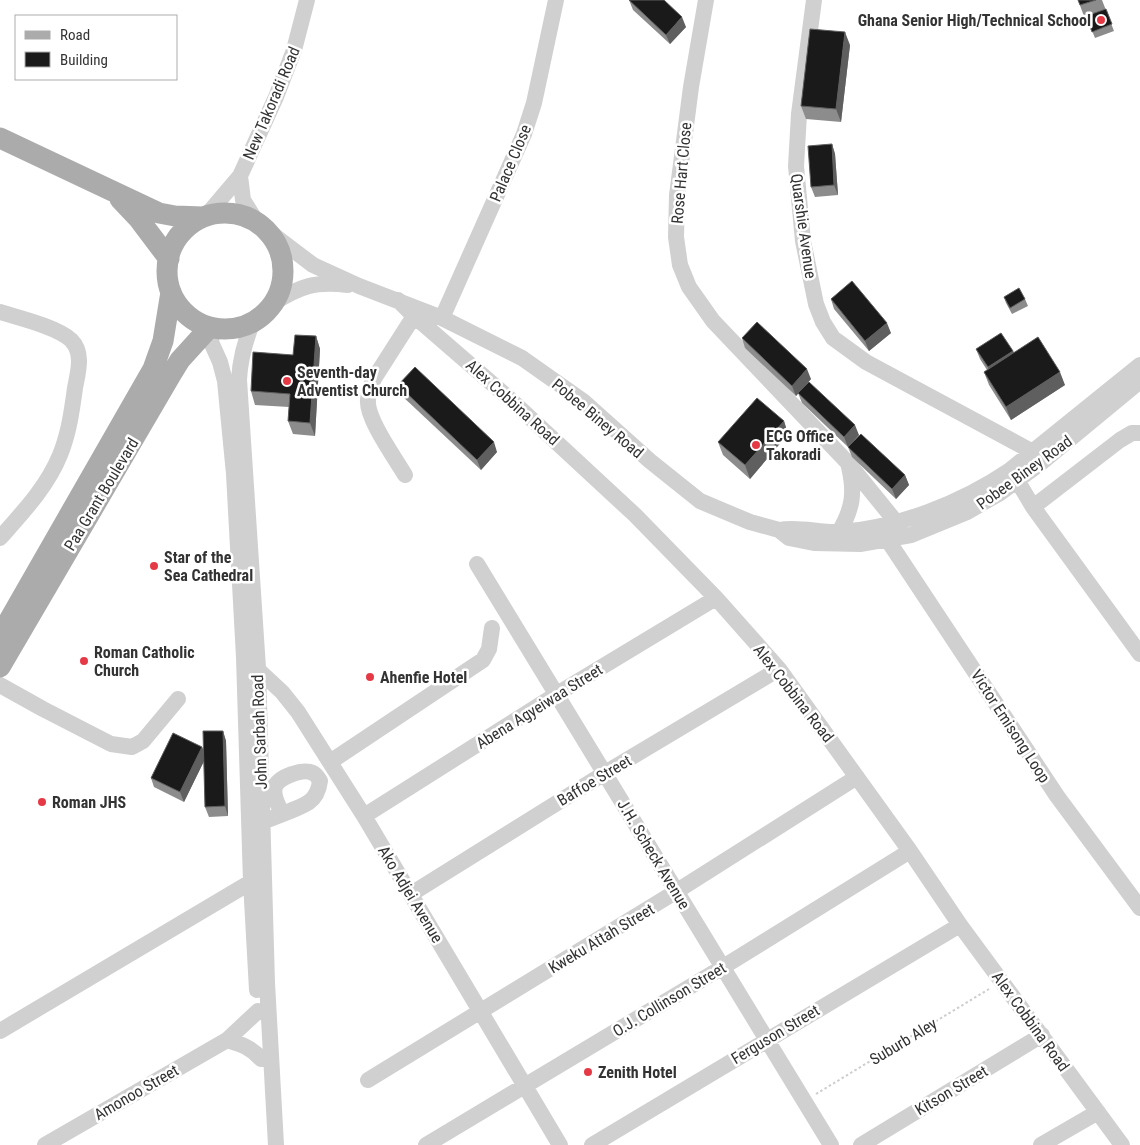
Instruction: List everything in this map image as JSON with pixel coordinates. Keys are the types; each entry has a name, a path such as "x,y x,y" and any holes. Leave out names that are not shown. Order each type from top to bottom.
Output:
{"main road":[{"path":"0,138 159,213 175,216 204,216 232,213 244,216 262,226 275,242 280,254 282,280 272,304 264,314 240,327 226,329 211,327 198,322 186,314 171,292 168,281 168,259 173,246 180,234 190,224 204,216"},
{"path":"111,190 133,212 168,259"},
{"name":"Paa Grant Boulevard","path":"0,636 153,369 163,341 171,292"},
{"name":"Paa Grant Boulevard","path":"0,667 180,360 211,327"}],"street":[{"name":"New Takoradi Road","path":"204,216 240,176 276,98 294,50 307,0"},
{"name":"Palace Close","path":"442,318 524,134 534,103 556,0"},
{"name":"Rose Hart Close","path":"706,0 690,87 677,195 676,238 680,264 689,287 713,321 849,464 896,522"},
{"name":"Quarshie Avenue","path":"814,0 799,114 796,166 803,241 816,304 823,322 833,338 866,362 1033,452"},
{"name":"New Takoradi Road","path":"240,176 243,200 262,226"},
{"path":"262,226 312,264 359,286"},
{"path":"272,304 291,292 319,283 359,286"},
{"name":"Pobee Biney Road","path":"359,286 442,318 522,358 583,401 650,461 700,501 750,522 779,530 789,538 814,543 860,544 888,540 911,535 967,512 1000,493 1042,462 1140,382"},
{"name":"Alex Cobbina Road","path":"398,300 512,400 608,491 636,514 716,598 779,669 910,850 960,925 1122,1145"},
{"path":"0,312 60,333 71,341 78,352 79,364 69,425 60,454 36,498 0,538"},
{"path":"405,475 371,416 367,401 370,386 414,316"},
{"name":"John Sarbah Road","path":"253,321 243,345 240,359 240,380 258,668 268,992 276,1145"},
{"name":"John Sarbah Road","path":"211,327 211,342 220,362 225,381 233,464 244,657 251,882 266,1145"},
{"name":"Pobee Biney Road","path":"779,530 791,527 839,532 884,526 956,501 994,482 1140,365"},
{"path":"1034,507 1120,440 1132,433 1140,433"},
{"path":"839,532 849,515 852,498 849,464"},
{"path":"1017,480 1034,507 1140,654"},
{"name":"Victor Emisong Loop","path":"888,540 1057,796 1140,908"},
{"name":"J.H. Scheck Avenue","path":"477,564 831,1145"},
{"name":"Abena Agyeiwaa Street","path":"364,816 557,694 716,598"},
{"path":"330,762 483,660 489,649 492,628"},
{"name":"Ako Adjei Avenue","path":"244,657 282,692 298,712 364,816 560,1145"},
{"name":"Baffoe Street","path":"411,894 605,773 779,669"},
{"path":"0,685 111,744 132,747 143,741 178,699"},
{"name":"Kweku Attah Street","path":"368,1080 677,891 857,777"},
{"path":"262,822 282,814"},
{"name":"O.J. Collinson Street","path":"426,1145 722,967 910,850"},
{"path":"0,1031 251,882"},
{"name":"Ferguson Street","path":"592,1145 960,925"},
{"name":"Amonoo Street","path":"45,1145 227,1040 258,1011"},
{"name":"Kitson Street","path":"861,1145 1042,1035"},
{"path":"227,1040 246,1046 261,1059"},
{"path":"1041,1145 1098,1112"}],"path":[{"name":"Suburb Aley","path":"804,1101 1002,982"}],"building":[{"path":"629,0 664,0 682,17 666,35"},
{"path":"1078,0 1096,0 1080,5"},
{"path":"1106,9 1112,24 1092,32 1086,16"},
{"path":"810,29 845,32 836,109 801,106"},
{"path":"832,144 834,185 811,187 808,146"},
{"path":"852,281 887,323 865,341 831,299"},
{"path":"1019,288 1025,299 1010,308 1004,297"},
{"path":"757,322 807,369 792,386 742,338"},
{"path":"1001,333 1013,351 988,367 976,349"},
{"path":"295,335 316,336 310,423 288,421 290,394 251,391 253,352 293,355"},
{"path":"1038,337 1060,372 1006,407 984,372"},
{"path":"415,367 494,442 477,460 398,385"},
{"path":"809,382 855,425 844,437 798,393"},
{"path":"757,398 784,421 745,465 718,442"},
{"path":"861,434 905,475 892,489 848,447"},
{"path":"203,731 223,731 225,806 205,807"},
{"path":"173,733 202,747 180,792 151,778"}],"place":[{"name":"Ghana Senior High/Technical School","path":"1101,20"},
{"name":"Seventh-day Adventist Church","path":"287,381"},
{"name":"ECG Office Takoradi","path":"756,445"},
{"name":"Star of the Sea Cathedral","path":"154,566"},
{"name":"Roman Catholic Church","path":"84,661"},
{"name":"Ahenfie Hotel","path":"370,677"},
{"name":"Roman JHS","path":"42,802"},
{"name":"Zenith Hotel","path":"588,1072"}]}
